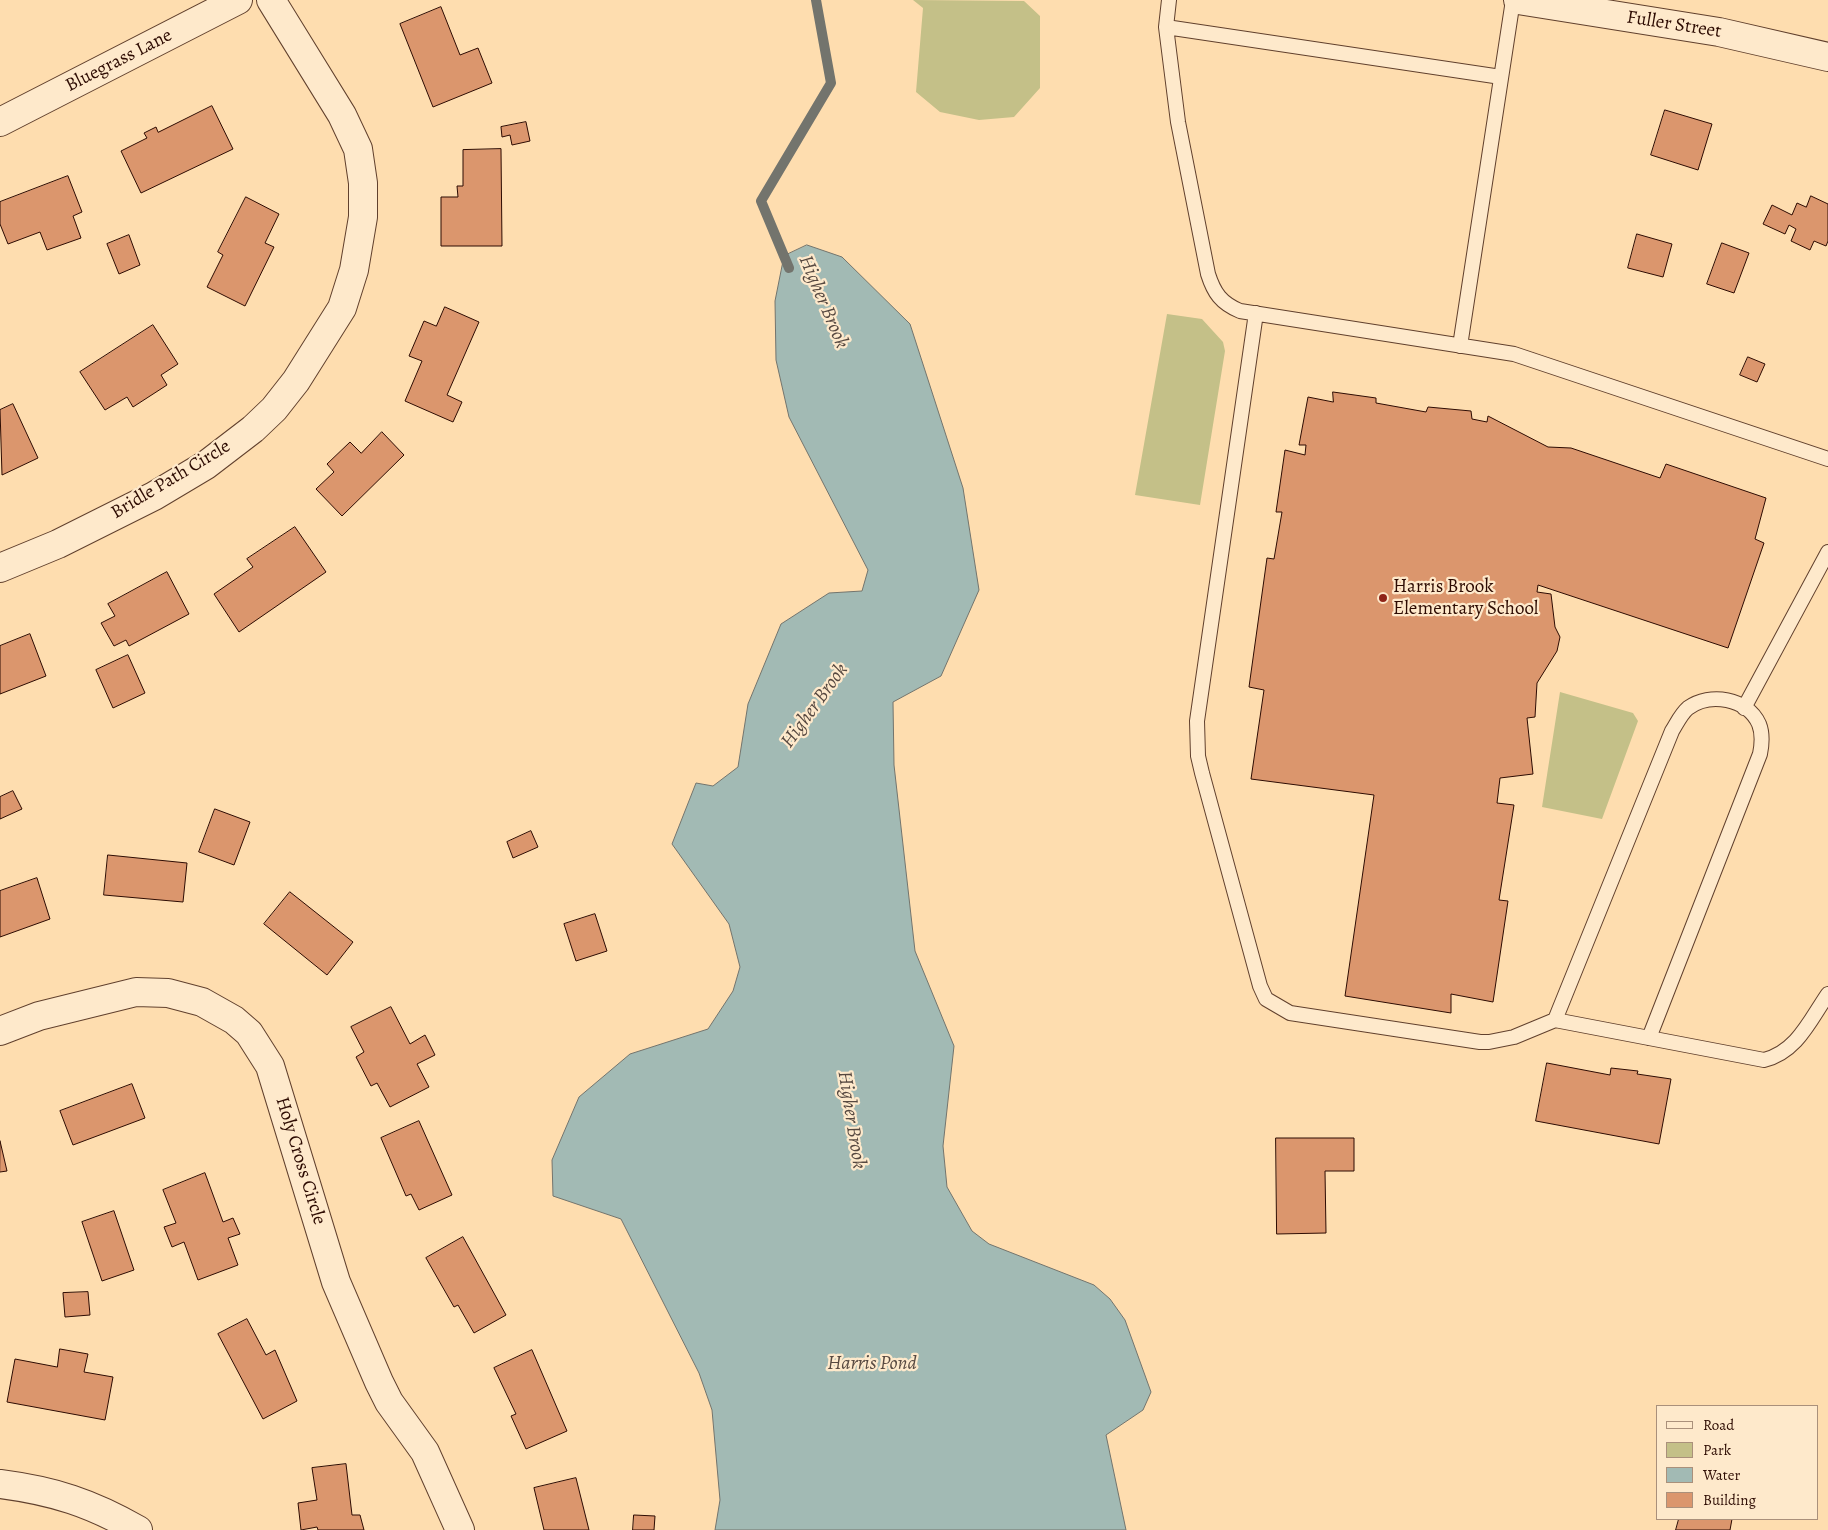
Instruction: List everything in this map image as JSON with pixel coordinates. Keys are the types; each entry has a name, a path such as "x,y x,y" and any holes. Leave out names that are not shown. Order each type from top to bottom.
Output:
{"street":[{"name":"Bluegrass Lane","path":"0,122 238,0"},
{"name":"Bridle Path Circle","path":"0,568 58,544 154,496 206,465 245,435 274,409 296,381 342,308 354,270 363,217 363,183 358,149 342,115 271,0"},
{"name":"Fuller Street","path":"1518,0 1719,32 1828,57"},
{"name":"Holy Cross Circle","path":"0,1031 39,1016 136,992 168,993 202,1002 234,1020 249,1033 270,1066 336,1282 383,1389 425,1452 460,1530"},
{"path":"0,1484 56,1494 86,1503 138,1530"}],"lane":[{"path":"1169,0 1166,27 1178,122 1211,285 1222,302 1240,311 1514,354 1828,458"},
{"path":"1460,346 1513,0"},
{"path":"1166,27 1501,77"},
{"path":"1256,313 1197,721 1197,737 1202,773 1260,986 1266,999 1290,1013 1480,1042 1514,1037 1554,1020 1764,1060 1777,1057 1795,1043 1828,994"},
{"path":"1744,708 1828,552"},
{"path":"1554,1020 1672,730 1687,709 1711,698 1731,701 1754,715 1759,723 1762,743 1760,754 1649,1038"}],"green space":[{"path":"913,0 1024,1 1040,16 1040,88 1014,117 979,120 940,112 916,92 923,8"},
{"path":"1167,314 1202,319 1223,342 1225,351 1200,505 1135,495"},
{"path":"1560,692 1633,713 1638,721 1602,819 1542,807"}],"water":[{"name":"Harris Pond","path":"807,245 842,257 910,324 963,488 979,590 941,676 893,702 894,765 915,951 954,1046 943,1146 947,1187 972,1231 989,1244 1094,1285 1110,1299 1125,1320 1151,1392 1143,1410 1106,1435 1126,1530 715,1530 720,1500 712,1410 699,1373 621,1219 553,1196 552,1160 579,1097 630,1054 708,1029 733,991 740,967 729,924 672,844 696,783 713,786 738,767 748,704 781,624 829,593 862,591 868,570 789,417 776,360 775,301 784,256"}],"building":[{"path":"441,7 460,55 478,48 492,83 433,107 400,24"},
{"path":"212,106 233,149 141,193 121,151 147,138 144,133 156,127 158,132"},
{"path":"1665,110 1712,124 1698,170 1651,155"},
{"path":"526,122 530,141 512,145 510,135 502,137 501,127"},
{"path":"501,149 502,246 441,246 441,197 458,197 457,186 463,186 463,150"},
{"path":"68,176 82,212 73,216 81,238 47,250 40,232 8,244 0,224 0,202"},
{"path":"1811,196 1828,204 1828,241 1826,246 1814,241 1810,250 1791,241 1796,229 1789,225 1785,234 1763,224 1772,205 1792,215 1797,203 1806,207"},
{"path":"246,197 279,214 265,243 274,247 245,306 207,287 223,255 218,252"},
{"path":"1637,234 1672,244 1663,277 1628,268"},
{"path":"129,235 140,265 119,274 107,244"},
{"path":"1722,243 1749,253 1734,293 1707,284"},
{"path":"445,307 479,322 447,395 462,402 453,422 405,401 422,361 409,356 424,321 436,326"},
{"path":"153,325 178,364 161,375 167,385 133,407 127,397 105,410 80,372"},
{"path":"1748,357 1765,364 1757,382 1740,375"},
{"name":"Harris Brook Elementary School","path":"1333,392 1376,398 1376,403 1426,412 1428,407 1471,411 1472,419 1487,422 1488,416 1548,447 1571,448 1660,478 1666,464 1766,498 1755,539 1764,543 1728,648 1538,585 1537,592 1551,594 1555,627 1560,637 1557,651 1537,683 1535,717 1527,718 1533,774 1500,778 1497,803 1514,805 1499,900 1508,901 1493,1002 1451,994 1451,1013 1345,996 1374,795 1251,779 1264,690 1249,687 1267,558 1274,559 1282,512 1276,512 1285,450 1305,455 1306,445 1299,445 1308,397 1333,402"},
{"path":"13,404 38,458 2,475 0,410"},
{"path":"382,432 404,455 342,516 316,489 334,472 327,464 350,442 361,453"},
{"path":"295,527 326,572 239,632 214,594 253,567 247,559"},
{"path":"167,572 189,614 129,646 126,640 114,646 101,623 115,616 108,604"},
{"path":"30,634 46,676 0,694 0,646"},
{"path":"128,655 145,693 113,708 96,670"},
{"path":"13,791 22,809 0,819 0,797"},
{"path":"215,809 250,822 234,865 199,852"},
{"path":"531,831 538,847 513,858 507,842"},
{"path":"108,855 187,863 183,902 104,895"},
{"path":"37,878 50,919 0,937 0,891"},
{"path":"290,892 353,942 327,975 264,924"},
{"path":"595,914 607,951 576,961 564,924"},
{"path":"391,1007 410,1044 425,1035 435,1055 417,1064 429,1087 390,1107 377,1083 371,1086 356,1057 364,1052 351,1027"},
{"path":"1547,1063 1610,1075 1611,1068 1638,1071 1637,1074 1671,1079 1659,1144 1536,1121"},
{"path":"132,1084 145,1118 73,1145 60,1111"},
{"path":"419,1121 452,1195 419,1210 411,1194 406,1196 381,1138"},
{"path":"1276,1138 1354,1138 1354,1171 1325,1171 1326,1233 1277,1234"},
{"path":"0,1141 7,1171 0,1172"},
{"path":"205,1173 223,1222 233,1218 240,1234 228,1238 238,1265 198,1280 184,1242 172,1247 164,1227 176,1223 163,1190"},
{"path":"114,1211 134,1270 102,1281 82,1222"},
{"path":"463,1237 506,1315 474,1333 458,1305 454,1307 426,1258"},
{"path":"88,1292 90,1315 65,1317 63,1293"},
{"path":"247,1319 266,1355 275,1350 297,1401 263,1419 218,1334"},
{"path":"60,1349 88,1354 84,1372 113,1377 105,1420 7,1402 15,1359 57,1367"},
{"path":"532,1350 567,1431 526,1449 511,1416 516,1414 494,1368"},
{"path":"346,1464 352,1515 360,1515 364,1530 318,1530 317,1527 301,1530 298,1503 317,1500 312,1468"},
{"path":"576,1478 589,1530 544,1530 534,1488"},
{"path":"634,1515 655,1516 654,1530 633,1530"},
{"path":"1679,1520 1732,1520 1730,1530 1676,1530"}],"waterway":[{"name":"Higher Brook","path":"789,268 761,201 831,83 816,0"}],"place":[{"name":"Harris Brook Elementary School","path":"1383,598"}]}
